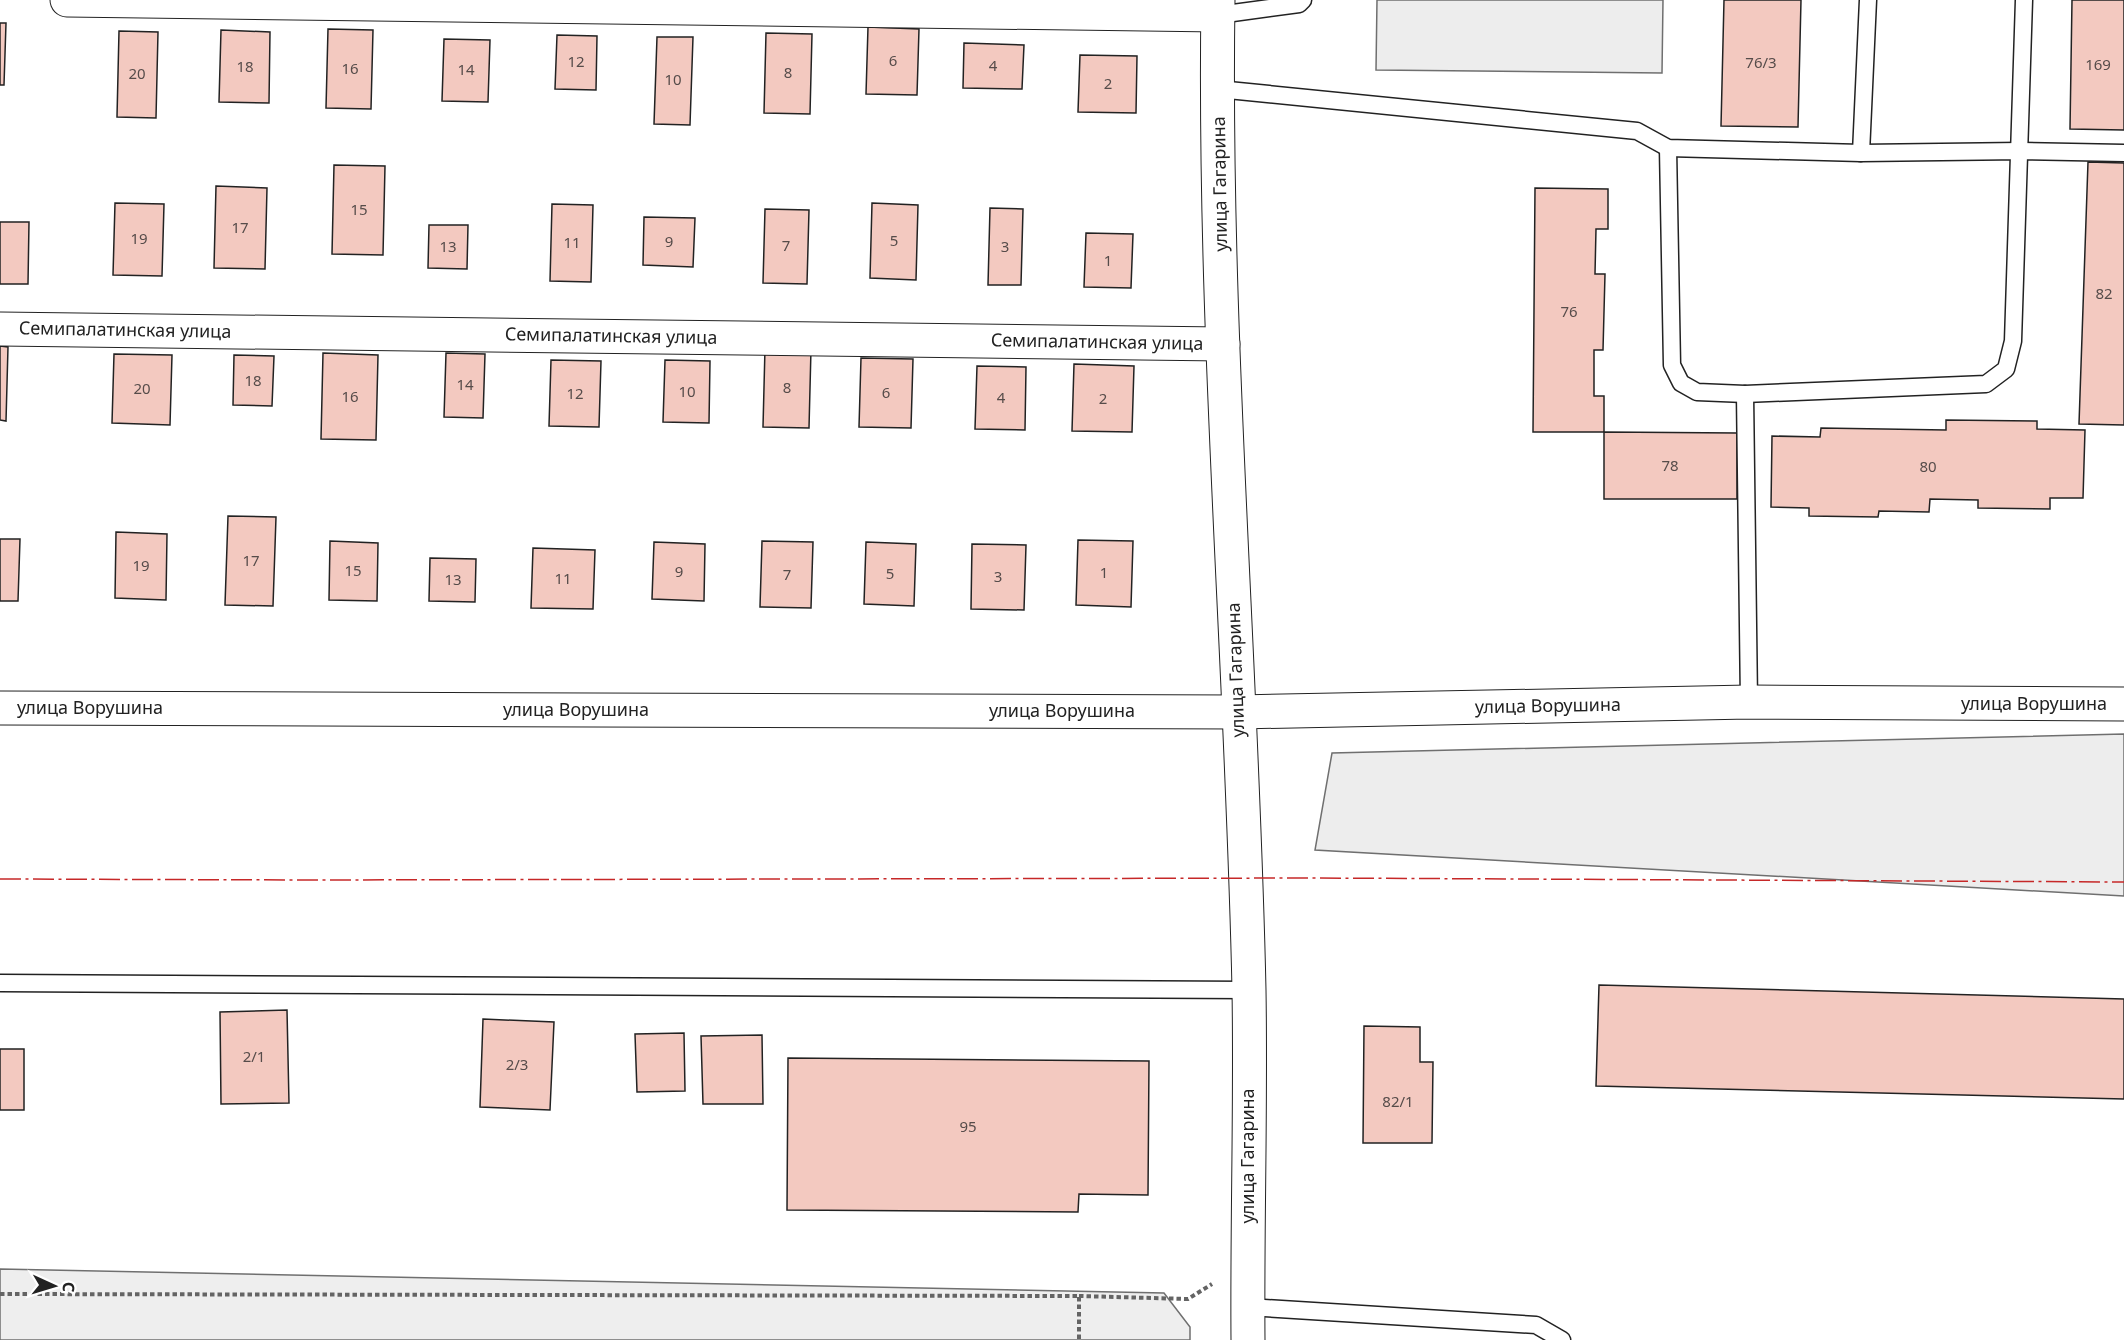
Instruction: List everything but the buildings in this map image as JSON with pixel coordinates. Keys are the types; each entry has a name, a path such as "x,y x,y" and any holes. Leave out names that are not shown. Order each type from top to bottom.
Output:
{"street":[{"path":"67,0 1218,7"},
{"name":"улица Гагарина","path":"1218,7 1223,344 1249,990 1248,1340"},
{"name":"Семипалатинская улица","path":"0,329 1223,344"},
{"name":"улица Ворушина","path":"0,708 1238,712 1749,702 2124,704"}],"lane":[{"path":"1218,7 1299,4 1303,0"},
{"path":"1861,153 1868,0"},
{"path":"1668,148 1672,364 1681,383 1697,392 1745,394 1986,384 2006,369 2013,341 2021,151 2024,0"},
{"path":"1218,89 1637,131 1668,148 1861,153 2021,151 2124,153"},
{"path":"1745,394 1749,702"},
{"path":"0,983 1249,990"},
{"path":"1248,1307 1536,1325 1562,1340"}],"path":[{"path":"0,1294 1079,1296 1188,1299 1248,1262"},
{"path":"1079,1296 1079,1340"}],"shaded area":[{"path":"1377,0 1663,0 1662,73 1376,70"},
{"path":"2124,734 2124,896 1315,850 1332,753"},
{"path":"0,1269 1164,1293 1190,1327 1190,1340 0,1340"}],"power":[{"path":"0,879 1314,878 2124,882"}]}
